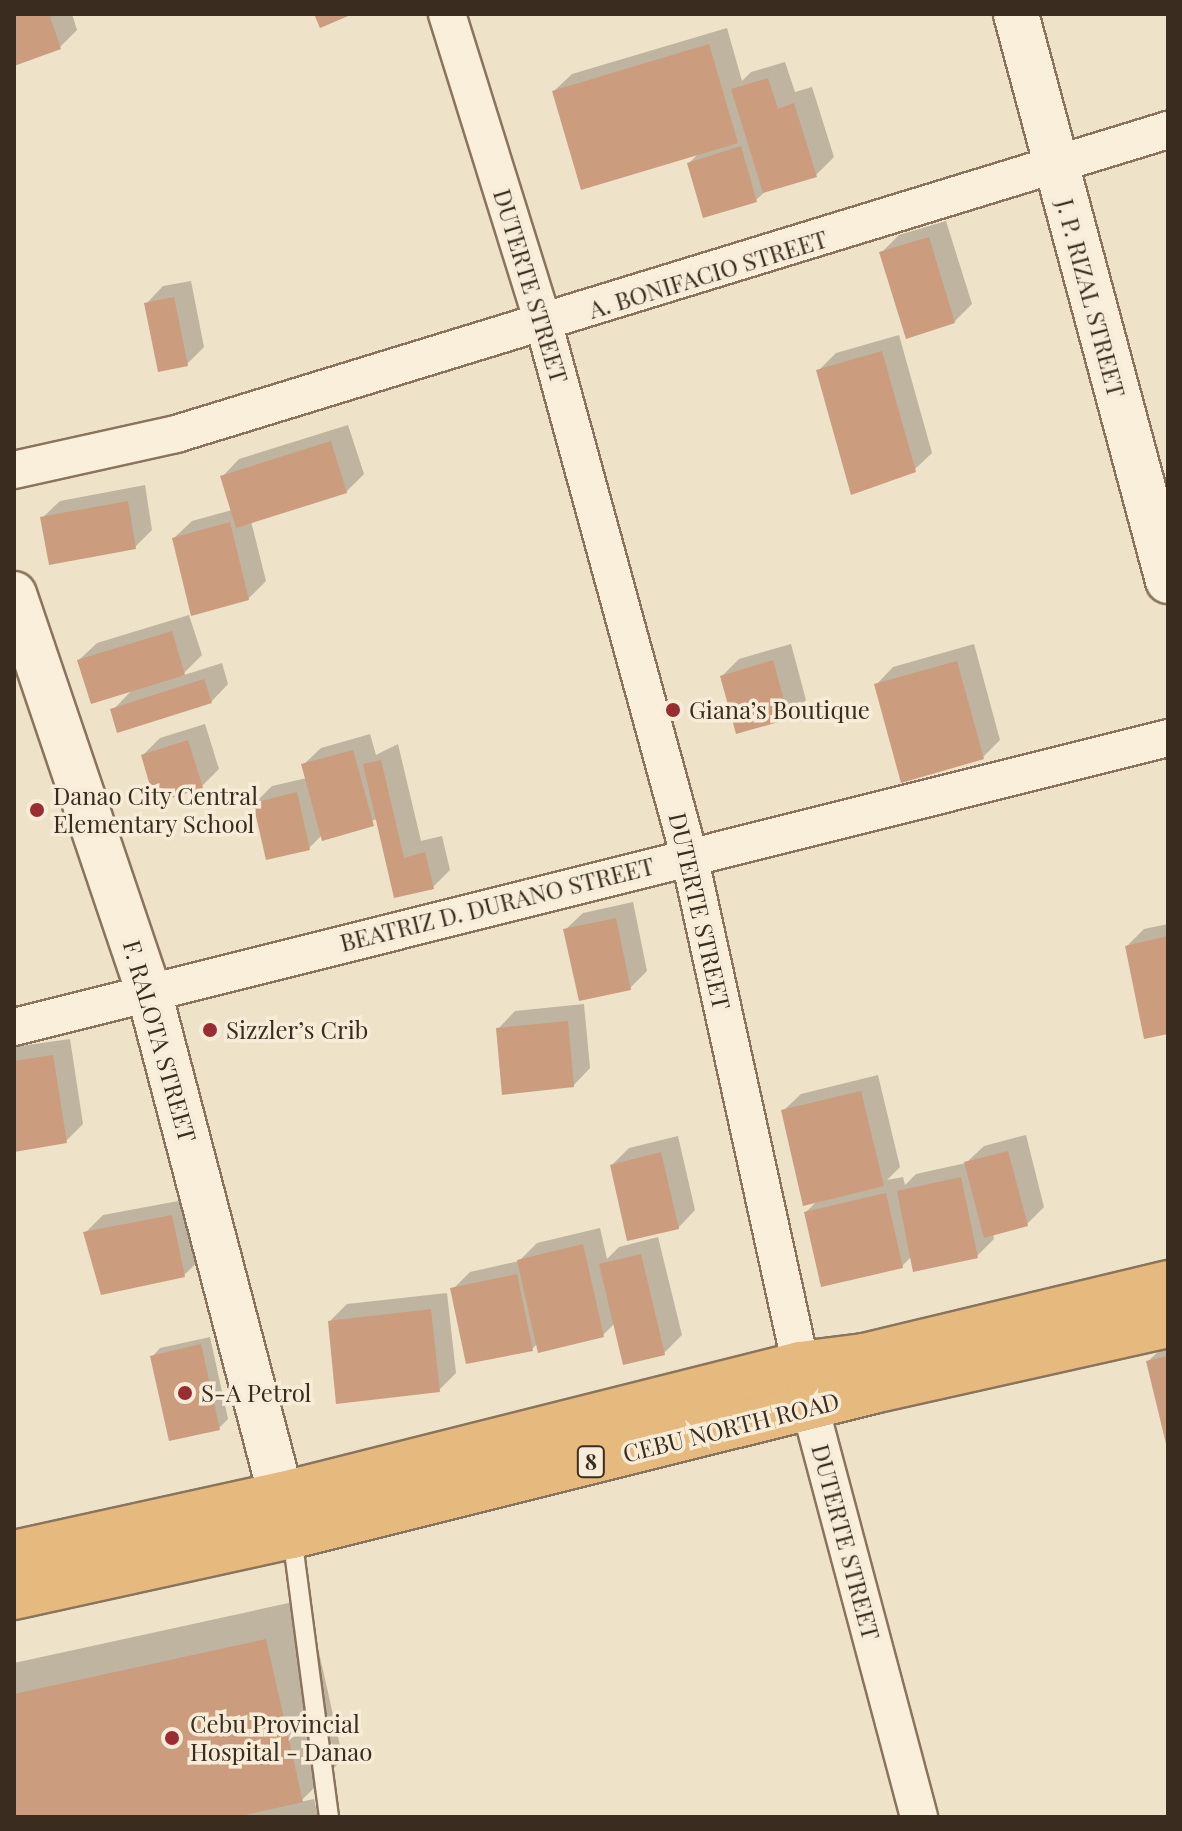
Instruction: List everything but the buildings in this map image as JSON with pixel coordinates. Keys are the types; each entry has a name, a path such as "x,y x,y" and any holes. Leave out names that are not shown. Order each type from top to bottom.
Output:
{"highway":[{"name":"CEBU NORTH ROAD","path":"14,1553 283,1494 800,1364 864,1356 1168,1283"},
{"name":"CEBU NORTH ROAD","path":"14,1597 292,1536 810,1407 1168,1325"}],"street":[{"name":"DUTERTE STREET","path":"447,14 544,325 689,855 810,1407 919,1817"},
{"name":"J. P. RIZAL STREET","path":"1016,14 1168,581"},
{"name":"A. BONIFACIO STREET","path":"14,470 176,434 544,325 1168,130"},
{"name":"F. RALOTA STREET","path":"14,594 149,992 292,1536"},
{"name":"BEATRIZ D. DURANO STREET","path":"14,1027 689,855 1168,738"}],"lane":[{"path":"292,1536 329,1817"}],"place":[{"name":"Giana’s Boutique","path":"673,710"},
{"name":"Danao City Central Elementary School","path":"37,810"},
{"name":"Sizzler’s Crib","path":"210,1030"},
{"name":"S-A Petrol","path":"185,1393"},
{"name":"Cebu Provincial Hospital - Danao","path":"172,1738"}]}
